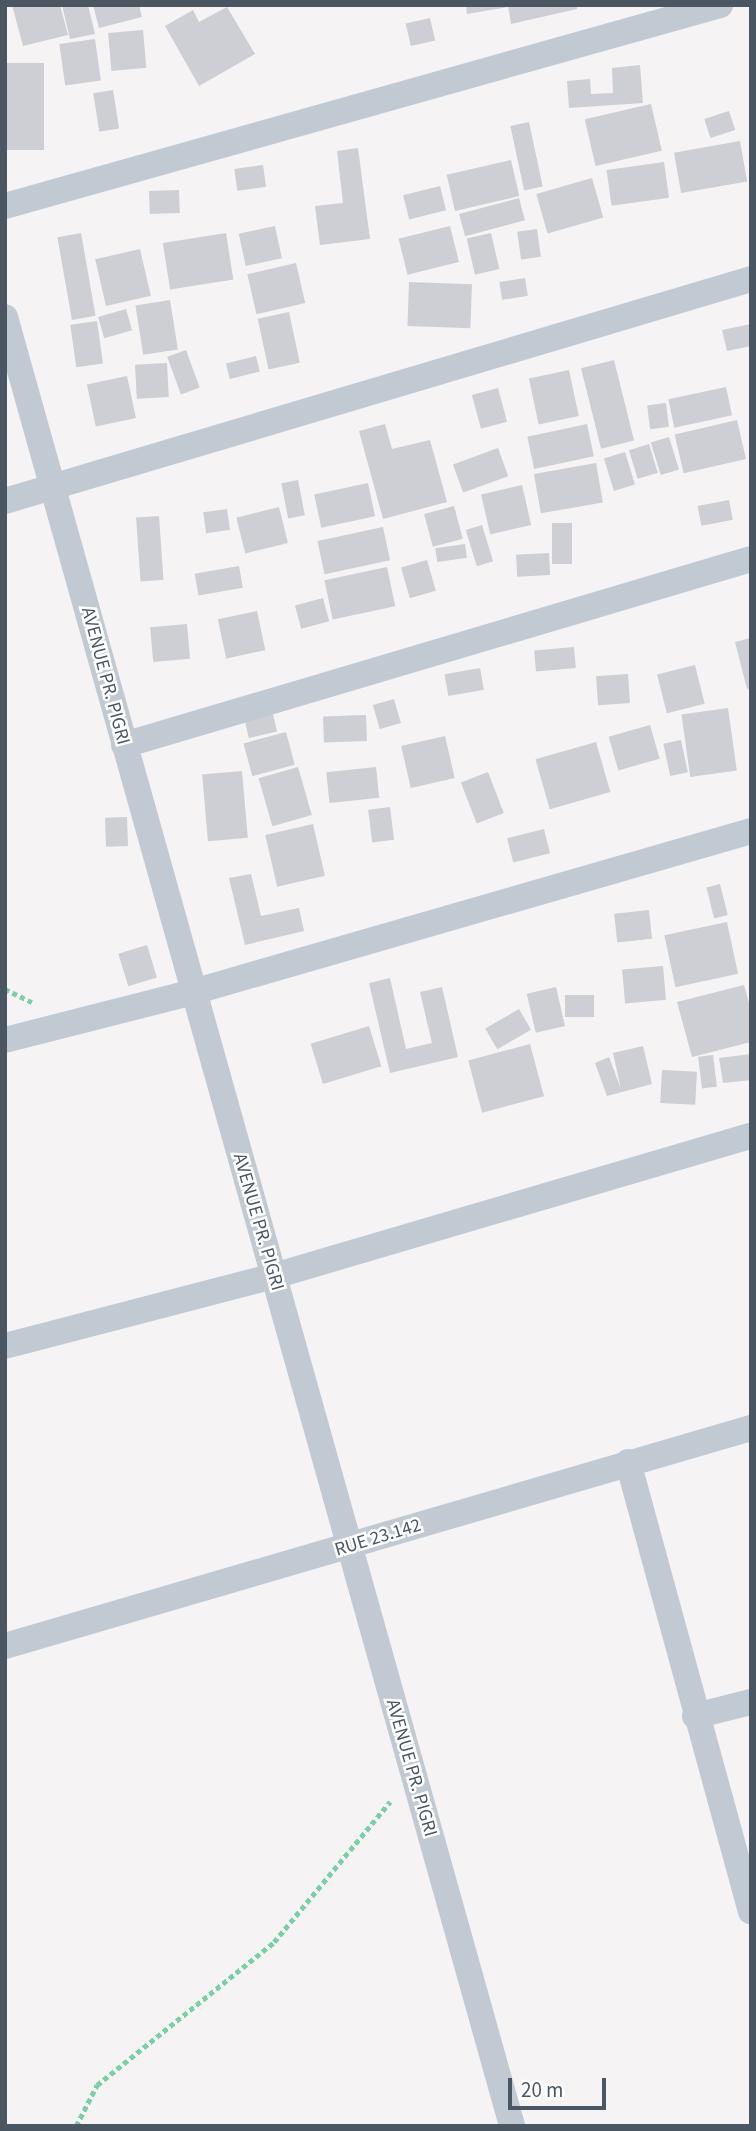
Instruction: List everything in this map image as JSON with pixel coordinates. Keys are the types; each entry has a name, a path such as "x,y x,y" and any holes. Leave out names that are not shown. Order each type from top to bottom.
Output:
{"street":[{"path":"5,206 720,5"},
{"path":"5,501 52,484 751,279"},
{"name":"AVENUE PR. PIGRI","path":"5,317 512,2126"},
{"path":"124,745 751,559"},
{"path":"5,1040 193,992 751,831"},
{"path":"5,1346 274,1276 751,1136"},
{"name":"RUE 23.142","path":"5,1646 349,1548 628,1462 751,1428"},
{"path":"628,1462 695,1716 751,1911"},
{"path":"695,1716 751,1702"}],"path":[{"path":"76,2126 97,2085 274,1942 412,1774"}],"building":[{"path":"12,5 60,5 68,35 23,46"},
{"path":"62,5 88,5 95,34 70,39"},
{"path":"93,5 139,5 142,17 99,28"},
{"path":"466,5 508,5 508,7 467,14"},
{"path":"508,5 577,5 577,9 511,24"},
{"path":"227,7 255,54 199,86 165,26 193,10 199,22"},
{"path":"430,18 435,40 411,46 406,24"},
{"path":"143,30 146,68 111,71 108,33"},
{"path":"95,39 101,81 65,86 59,44"},
{"path":"5,63 44,63 44,150 5,150"},
{"path":"640,65 643,103 569,108 567,81 590,79 591,94 613,93 612,68"},
{"path":"113,90 119,129 99,132 93,93"},
{"path":"651,104 662,151 596,166 585,119"},
{"path":"729,111 735,130 710,138 704,119"},
{"path":"529,122 543,187 524,191 510,126"},
{"path":"740,141 747,181 681,193 674,153"},
{"path":"358,148 370,239 320,245 315,206 343,203 337,151"},
{"path":"511,160 519,196 455,211 447,175"},
{"path":"664,162 669,198 612,206 607,170"},
{"path":"263,165 266,187 237,191 234,169"},
{"path":"592,178 603,217 548,233 536,194"},
{"path":"440,186 446,210 409,219 403,195"},
{"path":"179,190 180,213 150,214 149,191"},
{"path":"519,198 525,220 465,236 459,214"},
{"path":"275,226 282,258 246,266 239,234"},
{"path":"450,226 459,262 408,275 399,239"},
{"path":"537,229 541,257 521,260 517,232"},
{"path":"81,233 96,316 72,320 57,237"},
{"path":"226,233 233,279 170,289 163,243"},
{"path":"491,233 499,269 475,275 467,239"},
{"path":"140,249 151,296 106,306 95,259"},
{"path":"296,263 305,303 257,314 247,274"},
{"path":"525,278 528,296 502,300 499,282"},
{"path":"409,282 472,284 470,328 407,326"},
{"path":"170,300 178,349 143,355 135,305"},
{"path":"126,309 132,330 104,338 98,317"},
{"path":"289,312 300,363 269,370 258,319"},
{"path":"97,321 103,364 76,367 70,325"},
{"path":"751,324 751,346 727,351 722,330"},
{"path":"186,350 200,388 181,394 167,357"},
{"path":"256,356 260,372 230,379 226,363"},
{"path":"614,360 634,441 601,449 581,368"},
{"path":"167,363 169,397 137,399 135,365"},
{"path":"569,370 579,416 539,424 529,379"},
{"path":"127,376 136,418 96,427 87,385"},
{"path":"726,387 732,415 674,428 668,399"},
{"path":"498,388 507,422 481,429 472,395"},
{"path":"666,403 669,427 650,429 647,405"},
{"path":"737,420 746,459 684,473 675,434"},
{"path":"385,424 392,449 430,440 447,502 383,519 359,431"},
{"path":"587,424 594,456 534,469 527,437"},
{"path":"669,437 679,470 661,475 651,443"},
{"path":"649,444 658,473 638,479 629,450"},
{"path":"498,448 508,476 463,493 453,464"},
{"path":"625,452 635,485 614,491 604,458"},
{"path":"596,463 603,502 541,513 534,474"},
{"path":"298,480 305,515 288,519 281,483"},
{"path":"368,483 375,516 321,528 314,494"},
{"path":"522,485 531,525 490,534 481,494"},
{"path":"729,500 733,520 701,526 698,506"},
{"path":"454,506 463,539 433,547 424,514"},
{"path":"279,507 288,543 245,554 236,518"},
{"path":"227,509 230,530 206,533 203,512"},
{"path":"159,516 163,580 141,581 136,518"},
{"path":"552,523 572,523 572,564 552,564"},
{"path":"482,525 493,561 477,566 466,530"},
{"path":"383,527 390,560 325,574 317,541"},
{"path":"465,544 467,558 437,562 435,548"},
{"path":"549,553 550,575 517,577 516,555"},
{"path":"427,560 436,591 410,598 401,567"},
{"path":"239,566 243,588 199,595 195,574"},
{"path":"387,567 395,606 333,619 324,580"},
{"path":"323,598 329,621 301,629 295,606"},
{"path":"257,611 265,650 226,658 218,619"},
{"path":"187,624 190,659 153,662 150,627"},
{"path":"751,638 751,688 747,689 735,642"},
{"path":"574,647 576,668 536,671 534,650"},
{"path":"695,665 705,704 667,713 657,674"},
{"path":"480,668 484,690 448,696 445,674"},
{"path":"628,674 630,703 598,705 596,676"},
{"path":"394,699 401,723 380,729 373,705"},
{"path":"728,708 737,770 690,777 681,715"},
{"path":"273,714 277,732 249,738 245,721"},
{"path":"366,715 367,741 324,742 323,717"},
{"path":"650,725 660,759 618,770 609,737"},
{"path":"286,732 295,765 252,776 243,743"},
{"path":"445,736 455,778 411,788 401,746"},
{"path":"681,740 688,772 670,776 663,744"},
{"path":"596,742 610,792 550,809 535,759"},
{"path":"298,767 312,815 272,826 259,778"},
{"path":"376,767 379,798 330,803 326,772"},
{"path":"242,771 248,838 208,841 202,774"},
{"path":"488,772 504,813 477,823 461,782"},
{"path":"390,807 394,840 372,842 368,810"},
{"path":"127,817 128,846 106,847 105,818"},
{"path":"313,824 325,876 277,887 265,835"},
{"path":"544,829 550,853 513,862 507,838"},
{"path":"251,874 261,916 299,908 304,931 245,945 229,878"},
{"path":"720,884 728,915 714,918 706,887"},
{"path":"649,910 652,939 617,942 614,914"},
{"path":"727,922 738,974 675,987 664,935"},
{"path":"147,945 157,978 128,986 118,954"},
{"path":"663,966 666,1000 625,1003 622,970"},
{"path":"390,978 406,1049 432,1043 420,992 442,987 458,1057 390,1073 369,983"},
{"path":"744,985 751,1010 751,1042 692,1057 677,1002"},
{"path":"556,987 565,1026 536,1033 527,994"},
{"path":"565,995 594,995 594,1017 565,1017"},
{"path":"519,1009 531,1030 497,1049 485,1028"},
{"path":"369,1026 381,1066 323,1084 311,1044"},
{"path":"530,1044 544,1096 482,1113 468,1061"},
{"path":"643,1046 652,1084 607,1096 595,1063 609,1057 621,1089 613,1053"},
{"path":"751,1054 751,1080 723,1083 719,1058"},
{"path":"713,1055 717,1087 702,1089 698,1057"},
{"path":"662,1070 697,1072 695,1105 660,1103"}]}
